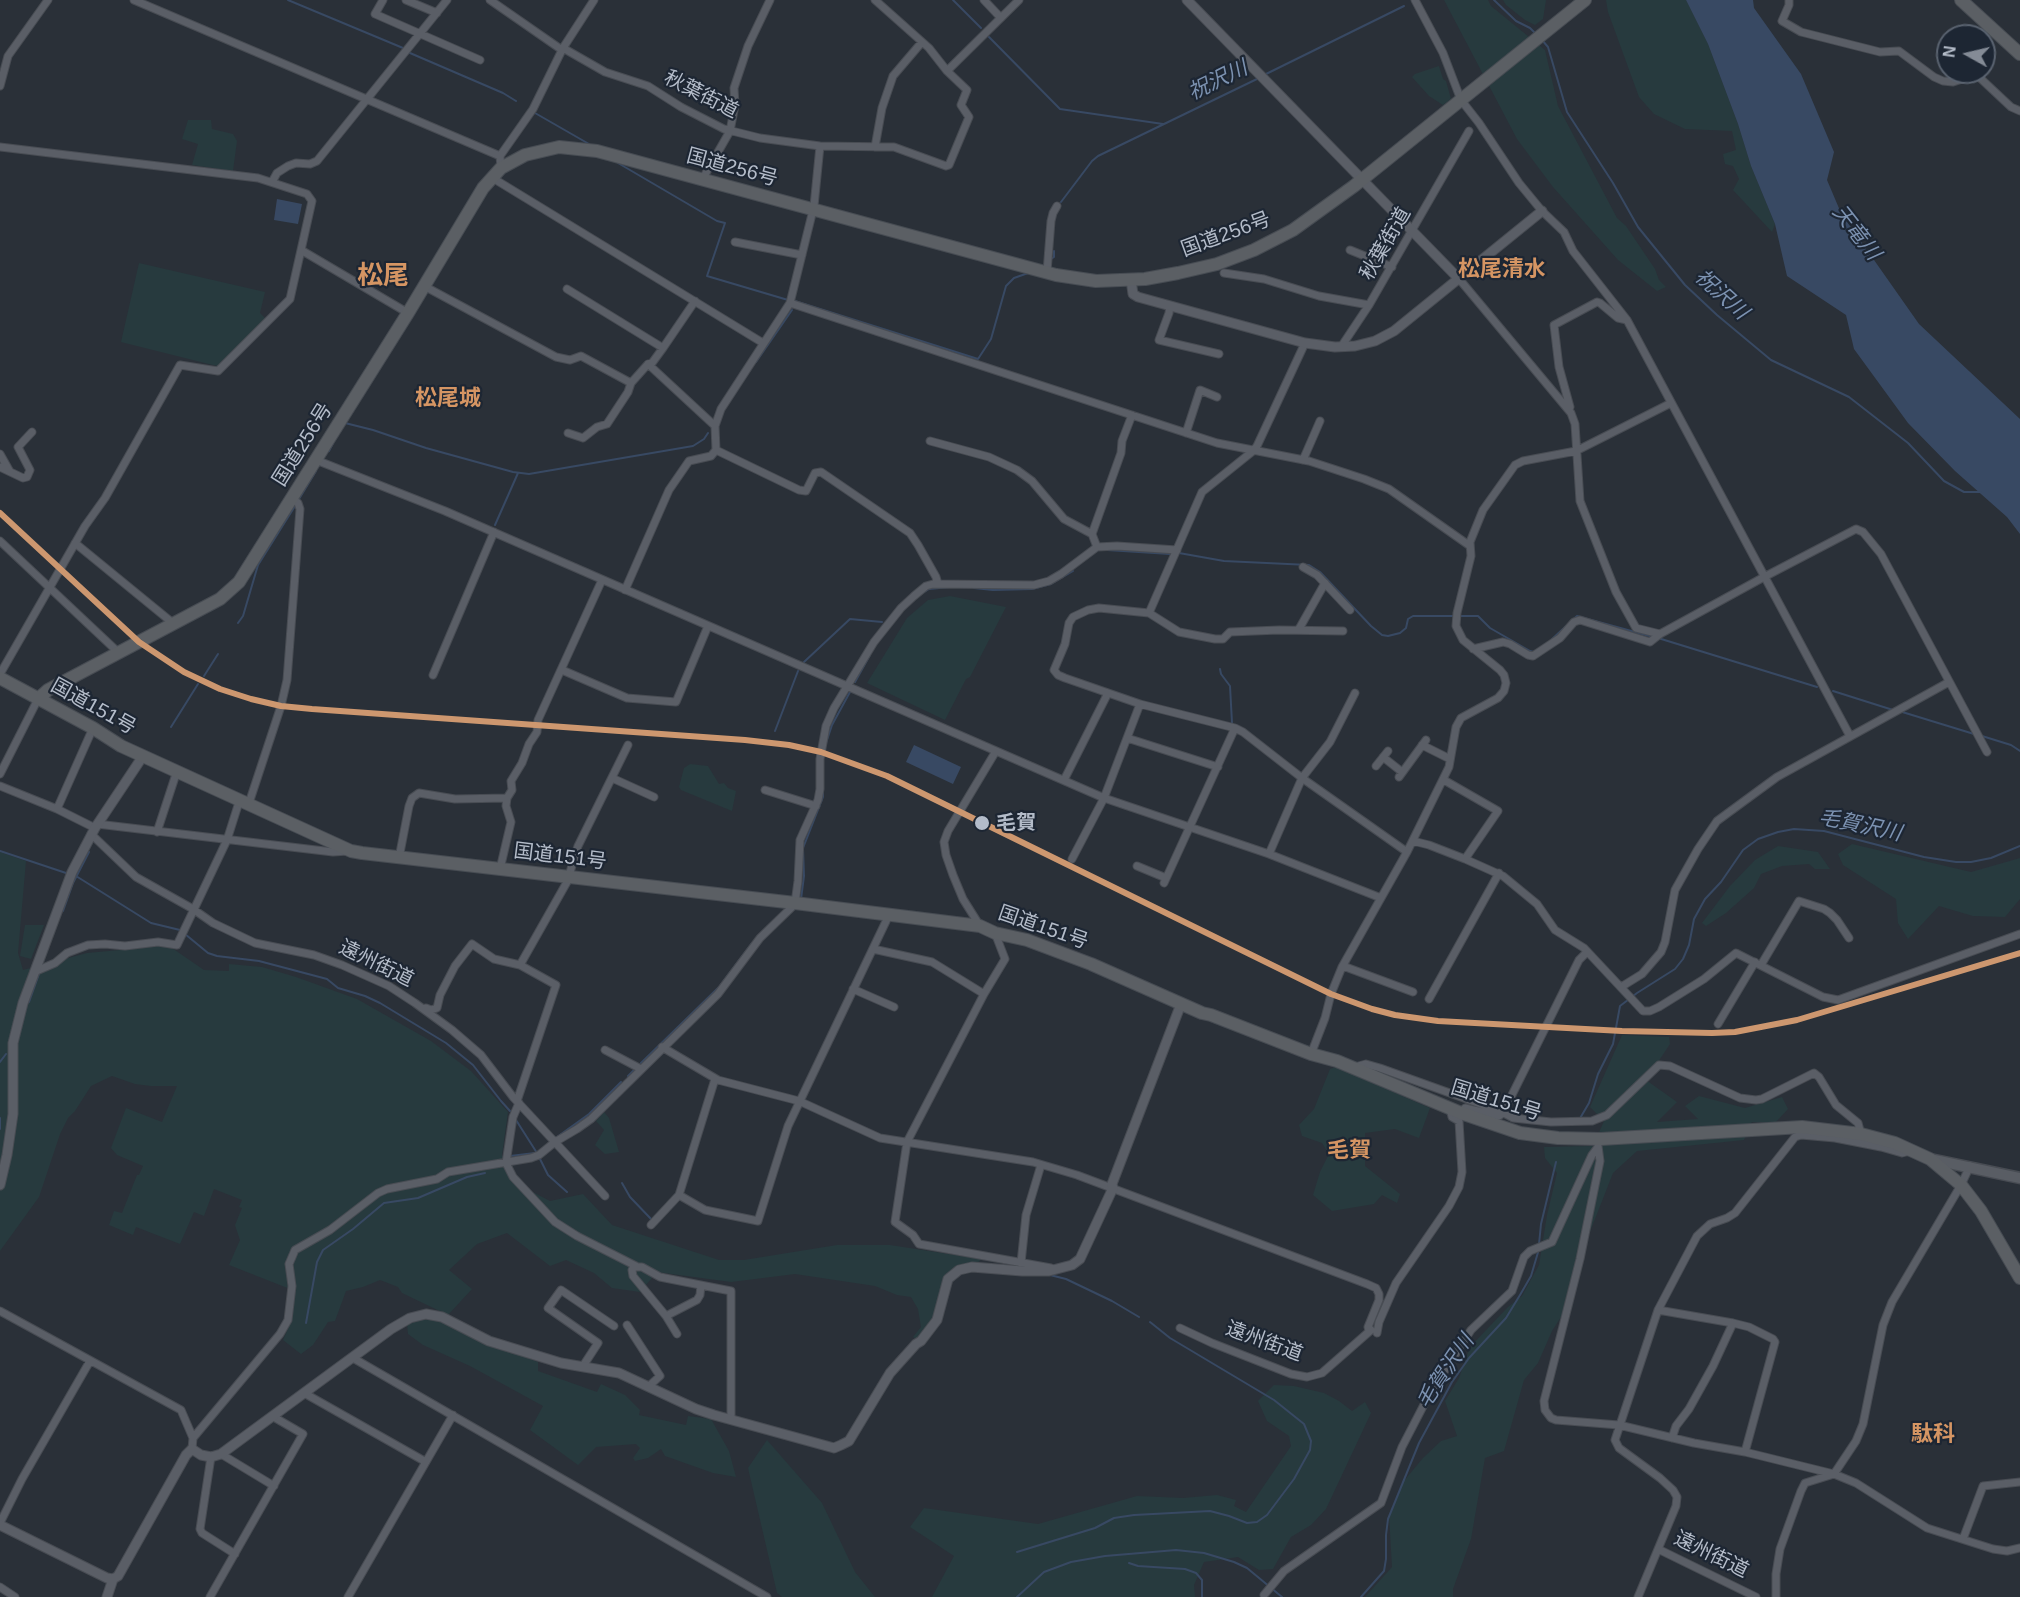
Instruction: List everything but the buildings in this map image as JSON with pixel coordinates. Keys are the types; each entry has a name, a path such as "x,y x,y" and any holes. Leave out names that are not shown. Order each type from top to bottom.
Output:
{"highway":[{"name":"国道256号","path":"38,699 48,690 220,599 239,582 408,313 468,209 501,162 514,160 535,151 572,147 597,151 1041,269 1096,281 1131,280 1178,273 1217,264 1254,250 1307,221 1363,179 1585,0"},
{"path":"1961,0 2020,54"},
{"name":"国道151号","path":"0,676 121,746 351,851 980,926 995,933 1027,940 1080,960 1181,1004 1311,1054 1412,1086 1455,1111 1520,1133 1600,1143 1785,1126 1861,1134 1912,1150 1930,1159 1961,1185 1981,1211 2020,1278"}],"main road":[{"path":"1930,1159 2020,1178"}],"street":[{"path":"0,86 8,56 48,0"},
{"path":"134,0 367,100 501,162 533,109 562,49 594,0"},
{"path":"383,0 375,14 480,60"},
{"path":"406,0 437,13"},
{"path":"272,182 277,173 288,166 317,161 447,0"},
{"name":"秋葉街道","path":"490,0 562,49 606,72 648,86 681,107 730,131 759,138 820,146 894,147 946,166 949,165 969,117 961,105 967,90 947,71"},
{"path":"702,180 730,131 735,105 734,88 748,46 770,0"},
{"path":"875,0 921,42 947,71 1019,0"},
{"path":"984,0 1001,18"},
{"path":"1187,0 1460,280 1571,412"},
{"path":"1415,0 1443,53 1463,98 1479,123 1519,183 1542,211 1564,232 1573,251 1604,294 1627,320 1850,736"},
{"path":"1789,0 1782,21 1801,32 1880,52 1899,51 1943,81 1953,82 1971,76 1979,77 2011,107 2020,111"},
{"path":"875,147 882,108 892,76 921,42"},
{"path":"0,50 8,56"},
{"name":"秋葉街道","path":"1224,273 1264,279 1319,296 1369,305 1469,131"},
{"path":"625,590 669,490 689,461 711,456 716,450 715,426 721,409 790,303 812,209 820,146"},
{"path":"0,147 231,174 272,182 307,194 312,201 290,299 218,371 180,365 105,498 85,525 49,586 0,676"},
{"path":"491,177 763,343"},
{"path":"1041,269 1048,256 1051,221 1057,206"},
{"path":"1131,280 1133,294 1305,343 1329,347 1367,344 1394,331 1460,280 1542,211"},
{"path":"735,242 802,255"},
{"path":"301,250 408,313"},
{"path":"1350,250 1392,267"},
{"path":"424,286 556,357 570,360 581,356 631,383"},
{"path":"567,289 663,348"},
{"path":"568,433 583,438 597,427 608,424 631,383 648,364 652,363 695,301"},
{"path":"1627,320 1618,318 1597,302 1554,325 1559,366 1575,424 1580,501 1616,592 1636,628 1656,637"},
{"path":"790,303 1217,443 1303,460 1381,485 1470,546"},
{"path":"1341,347 1369,305"},
{"path":"1170,306 1159,340 1219,354"},
{"path":"1149,613 1202,492 1253,451 1305,343"},
{"path":"648,364 715,426"},
{"path":"1186,433 1200,390 1217,397"},
{"path":"1311,1054 1343,966 1413,841 1444,780 1449,767 1456,726 1461,718 1498,698 1504,691 1506,683 1500,670 1458,634 1456,616 1470,563 1471,538 1483,510 1515,465 1523,461 1576,451 1671,403"},
{"path":"1097,547 1092,534 1132,415"},
{"path":"1303,460 1320,421"},
{"path":"0,467 23,478 30,474 29,466 18,447 32,432"},
{"path":"930,441 989,457 1010,466 1032,481 1064,519 1092,534"},
{"path":"716,450 799,490 806,491 815,473 820,472 910,533 938,584"},
{"path":"0,454 9,470"},
{"path":"316,460 446,511 1104,798 1269,854 1381,898"},
{"path":"34,972 55,963 66,953 88,945 125,946 158,942 177,945 212,875 281,706 287,680 300,509 298,503 292,499"},
{"path":"1473,649 1503,642 1533,656 1560,638 1574,622 1580,620 1650,642 1764,576 1853,530 1859,530 1876,548 1988,752"},
{"path":"433,675 494,532"},
{"path":"0,541 119,653"},
{"path":"75,543 174,624"},
{"path":"193,1438 280,1334 288,1320 292,1286 289,1264 295,1250 330,1230 378,1193 387,1189 431,1181 448,1172 506,1163 539,1155 591,1119 718,994 760,938 795,903 799,871 798,849 816,806 820,789 820,759 826,726 834,708 874,642 901,608 927,586 938,584 1034,585 1049,581 1097,547 1177,550"},
{"path":"1303,567 1317,575 1350,610"},
{"path":"500,869 511,822 506,806 507,798 512,790 511,781 537,732 538,720 602,580"},
{"path":"1299,629 1325,583"},
{"path":"1343,632 1299,629 1230,633 1222,639 1215,639 1179,632 1149,613 1099,608 1073,617 1054,670 1065,678 1140,704 1235,728 1407,852"},
{"path":"562,670 627,698 676,702 708,626"},
{"path":"1622,989 1642,974 1661,952 1675,890 1717,821 1777,777 1949,682"},
{"path":"1064,780 1108,693"},
{"path":"1269,854 1302,778 1330,742 1355,693"},
{"path":"0,774 38,699"},
{"path":"1072,859 1104,798 1140,704"},
{"path":"57,809 93,728"},
{"path":"1137,866 1165,880 1191,828 1235,728"},
{"path":"1127,738 1218,767"},
{"path":"1376,766 1386,754 1400,775 1424,742 1450,759"},
{"path":"520,965 568,877 578,846 628,745"},
{"path":"980,926 963,899 946,855 944,842 948,831 996,751"},
{"path":"0,1185 13,1114 13,1043 23,1003 66,886 94,829 143,756"},
{"path":"157,832 177,771"},
{"path":"612,778 654,797"},
{"path":"1444,780 1498,811 1465,859"},
{"name":"遠州街道","path":"0,786 57,809 94,829 136,878 193,909 213,923 255,943 314,955 337,964 389,986 415,1003 481,1055 518,1102 605,1196"},
{"path":"765,790 816,806"},
{"path":"399,858 409,806 412,798 419,793 455,800 507,798"},
{"name":"遠州街道","path":"94,829 157,832 333,852 351,851"},
{"path":"1413,841 1499,873 1537,904 1555,930 1587,952 1643,1011 1659,1007 1704,979 1736,953 1823,997 1838,1000 2020,934"},
{"path":"1429,999 1499,873"},
{"path":"1718,1024 1798,901 1830,913 1838,920 1849,938"},
{"path":"679,1195 705,1210 758,1221 788,1126 889,915"},
{"path":"995,933 1005,959 984,994 907,1142 896,1222 913,1235 919,1244 1059,1269"},
{"path":"452,1030 451,1026 439,1018 437,1008 440,995 454,966 472,944 494,959 520,965 556,985 513,1116 506,1163 513,1177 555,1222 577,1236 660,1277 732,1291 731,1420"},
{"path":"873,949 932,962 984,994"},
{"path":"1455,1111 1465,1108 1499,1116 1503,1113 1579,960 1587,952"},
{"path":"1343,966 1413,992"},
{"path":"853,989 894,1007"},
{"path":"415,1003 431,1010 437,1008"},
{"path":"192,1449 201,1455 211,1457 221,1454 403,1322 426,1314 442,1317 489,1341 561,1363 614,1372 696,1409 834,1448 842,1445 849,1441 890,1373 921,1341 937,1320 948,1279 959,1270 972,1267 1022,1271 1059,1269 1072,1265 1080,1259 1113,1188 1112,1184 1181,1004"},
{"path":"662,1047 715,1078 799,1101 880,1138 1041,1165 1113,1188 1376,1288 1379,1299 1368,1327 1373,1332"},
{"path":"605,1050 641,1069"},
{"path":"1412,1086 1513,1118 1537,1122 1591,1120 1607,1115 1659,1065 1670,1066 1740,1098 1756,1100 1762,1100 1814,1073 1819,1077 1836,1105 1858,1123 1861,1134"},
{"path":"651,1225 679,1195 715,1078"},
{"name":"遠州街道","path":"1180,1328 1291,1374 1307,1377 1322,1373 1373,1332 1396,1283 1449,1206 1459,1187 1462,1172 1460,1121 1452,1117 1455,1111"},
{"path":"1619,1425 1658,1310 1697,1236 1710,1224 1735,1213 1795,1137 1801,1135 1835,1138 1881,1147 1902,1154 1912,1150"},
{"path":"1266,1593 1284,1571 1381,1503 1402,1447 1430,1393 1471,1330 1512,1291 1524,1257 1530,1251 1552,1242 1592,1155 1600,1143"},
{"path":"1600,1143 1600,1161 1580,1259 1544,1401 1545,1410 1551,1418 1619,1425 1834,1474 1856,1483 1927,1527 1993,1549 2007,1551 2020,1548"},
{"path":"1021,1263 1026,1215 1041,1165"},
{"path":"1776,1597 1776,1574 1780,1550 1805,1483 1834,1474 1856,1441 1863,1424 1883,1325 1892,1302 1970,1166"},
{"path":"636,1266 632,1270 633,1276 666,1316 677,1334"},
{"path":"666,1316 697,1300 700,1295 700,1285"},
{"path":"583,1366 598,1343 548,1308 561,1290 614,1326"},
{"path":"1658,1310 1749,1327 1775,1342 1745,1452"},
{"path":"0,1311 181,1410 193,1438 192,1449 186,1455 118,1576 113,1580 107,1597"},
{"path":"1672,1438 1676,1426 1689,1409 1713,1366 1732,1323"},
{"path":"627,1325 660,1376 648,1387"},
{"path":"352,1358 767,1597"},
{"path":"90,1361 22,1479 0,1524 113,1580"},
{"path":"304,1393 426,1462"},
{"path":"348,1597 453,1415"},
{"path":"210,1597 303,1434 272,1416"},
{"name":"遠州街道","path":"1619,1425 1615,1440 1619,1448 1660,1478 1677,1497 1676,1506 1658,1549 1756,1597"},
{"path":"221,1454 274,1486"},
{"path":"211,1457 200,1529 202,1533 235,1554"},
{"path":"1964,1539 1983,1486 2020,1482"},
{"path":"1638,1597 1658,1549"},
{"path":"0,1587 15,1597"}],"green space":[{"path":"1444,0 1488,0 1491,6 1545,50 1558,106 1617,218 1626,226 1655,269 1659,280 1666,287 1657,291 1618,260 1553,187 1517,139"},
{"path":"1503,0 1546,0 1543,19 1535,25 1525,20"},
{"path":"1606,0 1686,0 1708,44 1738,124 1751,166 1775,224 1772,232 1733,190 1739,179 1733,166 1725,164 1723,154 1736,150 1732,131 1685,129 1654,114 1639,97 1608,12"},
{"path":"1439,66 1451,99 1443,105 1429,96 1412,77"},
{"path":"188,120 211,120 212,129 233,134 237,141 233,171 192,165 198,144 182,139"},
{"path":"139,263 265,292 260,313 266,319 217,366 121,342"},
{"path":"950,596 1006,607 945,720 867,683 907,618 928,600"},
{"path":"690,764 708,766 719,784 724,783 728,788 736,791 732,811 681,790 679,787 684,768"},
{"path":"1852,844 1971,872 2020,858 2020,899 2005,917 1973,916 1939,906 1908,939 1898,923 1896,899 1843,865 1838,854"},
{"path":"1778,846 1818,852 1830,869 1815,869 1809,864 1782,866 1761,874 1754,888 1726,913 1706,926 1702,923 1730,886 1755,860"},
{"path":"0,852 26,861 18,953 23,970 87,953 142,948 158,944 172,948 204,970 229,971 229,964 262,967 357,999 431,1041 471,1071 508,1112 502,1155 521,1186 550,1201 583,1194 612,1225 719,1260 744,1260 837,1245 890,1245 981,1259 977,1264 956,1266 945,1275 933,1317 917,1339 913,1337 921,1327 918,1309 911,1297 897,1295 875,1286 795,1274 731,1282 657,1272 640,1292 612,1288 594,1273 566,1260 550,1266 507,1233 477,1244 449,1270 472,1289 448,1315 402,1293 398,1287 380,1280 346,1291 335,1321 328,1322 313,1345 301,1354 283,1340 290,1324 295,1291 229,1265 240,1240 235,1225 242,1208 239,1207 242,1200 214,1189 204,1216 194,1212 180,1244 136,1227 133,1235 109,1225 114,1211 122,1213 137,1175 143,1166 117,1155 111,1148 126,1108 162,1122 177,1086 135,1084 112,1076 91,1086 68,1118 60,1134 39,1197 0,1251"},
{"path":"25,925 44,925 31,959 20,956"},
{"path":"1622,1035 1669,1037 1670,1044 1646,1080 1677,1102 1657,1122 1698,1119 1685,1106 1699,1096 1745,1108 1782,1097 1788,1109 1775,1123 1752,1122 1744,1140 1637,1151 1613,1173 1570,1283 1561,1317 1538,1363 1524,1380 1504,1451 1485,1458 1471,1539 1453,1589 1453,1597 1365,1597 1392,1567 1389,1515 1403,1482 1441,1441 1457,1436 1445,1401 1459,1378 1470,1347 1508,1307 1522,1296 1539,1265 1557,1173 1545,1158 1544,1147 1593,1146 1604,1121 1590,1107"},
{"path":"1336,1067 1430,1108 1419,1138 1395,1129 1365,1133 1365,1166 1400,1194 1397,1203 1382,1195 1374,1204 1332,1211 1313,1195 1320,1172 1329,1154 1322,1143 1302,1136 1299,1125 1314,1109 1330,1069"},
{"path":"604,1112 609,1118 619,1152 605,1154 595,1145 604,1130 596,1121"},
{"path":"431,1317 475,1338 538,1362 538,1371 597,1392 601,1384 625,1395 640,1410 639,1415 686,1425 688,1416 711,1419 729,1451 736,1477 713,1473 665,1456 661,1449 648,1458 635,1461 633,1458 640,1448 636,1444 596,1447 578,1465 530,1430 543,1406 470,1366 423,1345 408,1334 407,1324"},
{"path":"1274,1385 1294,1386 1324,1393 1352,1411 1365,1402 1371,1413 1326,1509 1311,1525 1291,1537 1273,1569 1259,1570 1238,1557 1204,1562 1194,1585 1195,1597 932,1597 954,1556 910,1527 924,1508 1038,1524 1137,1496 1183,1498 1217,1495 1236,1500 1234,1506 1246,1512 1291,1446 1289,1436 1267,1421 1258,1401"},
{"path":"767,1440 822,1503 855,1572 875,1597 782,1597 777,1593 748,1468"}],"water":[{"path":"1686,0 1753,0 1754,8 1801,74 1834,152 1827,180 1841,213 1919,324 2020,419 2020,534 2007,517 1955,471 1908,423 1854,349 1846,315 1787,276 1775,224 1751,166 1708,44"},
{"path":"277,199 302,204 298,224 274,220"},
{"path":"914,745 961,767 953,784 906,762"}],"waterway":[{"path":"288,0 403,48"},
{"path":"953,0 981,28"},
{"name":"祝沢川","path":"1494,0 1516,21 1536,34"},
{"name":"祝沢川","path":"1264,75 1404,6"},
{"path":"989,37 1060,109 1163,124"},
{"name":"祝沢川","path":"1542,40 1548,47 1567,112 1613,183 1638,227 1685,285 1771,360 1849,397 1908,443 1944,481 1964,492 1981,492"},
{"path":"410,53 503,93 516,101"},
{"name":"祝沢川","path":"1061,202 1098,156 1259,78"},
{"path":"535,113 589,144"},
{"path":"618,163 717,221 725,223 707,276 788,300"},
{"name":"祝沢川","path":"1051,259 1054,257 1054,251"},
{"name":"祝沢川","path":"795,301 978,359 991,339 1006,286 1014,278 1031,272"},
{"path":"756,362 792,310"},
{"path":"345,423 426,448 513,472 529,474 693,446 704,439 708,433"},
{"path":"329,451 333,443"},
{"path":"299,499 316,471"},
{"path":"495,525 518,473"},
{"path":"238,623 243,616 258,565 295,506"},
{"path":"1107,550 1170,554"},
{"path":"1179,553 1224,561 1309,565 1320,572 1382,635 1400,633 1406,628 1408,619 1413,616 1478,616 1490,628 1534,652"},
{"path":"974,588 1032,589 1051,584 1073,571"},
{"path":"924,592 929,589 950,587"},
{"path":"1551,640 1577,616 1653,637"},
{"path":"804,662 850,619 882,622"},
{"path":"1658,638 1817,687"},
{"path":"204,676 218,654"},
{"path":"855,682 870,655"},
{"path":"1220,669 1230,686 1232,723"},
{"path":"775,731 798,671"},
{"path":"171,727 198,684"},
{"path":"1833,691 1893,710"},
{"path":"826,743 832,725 850,692"},
{"path":"1899,711 1974,734"},
{"path":"1982,736 2011,745 2020,751"},
{"path":"801,899 804,876 803,848 823,797 823,764"},
{"name":"毛賀沢川","path":"1579,1120 1589,1103 1598,1074 1613,1044 1620,1006 1675,969 1683,959 1689,945 1694,919 1705,899 1721,882 1743,850 1758,839 1794,829 1824,831 1924,857 1956,862 1991,858 2020,846"},
{"path":"0,851 66,873"},
{"path":"63,911 73,883 89,852"},
{"path":"76,876 151,923 180,930"},
{"path":"185,934 208,953 259,961 327,979 338,988 380,1003 446,1043 473,1065 510,1111"},
{"path":"641,1063 719,987 752,943"},
{"path":"29,1002 39,974"},
{"path":"0,1062 6,1054"},
{"path":"628,1076 634,1070"},
{"path":"557,1137 589,1114 621,1082"},
{"path":"0,1118 0,1129"},
{"path":"516,1120 537,1153"},
{"path":"510,1156 535,1153"},
{"path":"540,1159 548,1175 567,1192"},
{"name":"毛賀沢川","path":"1539,1244 1541,1224 1556,1162"},
{"path":"306,1323 317,1262 323,1250 384,1203 418,1198 467,1177 485,1173"},
{"path":"622,1183 630,1197 652,1220"},
{"name":"毛賀沢川","path":"1361,1597 1384,1571 1388,1519 1419,1443 1452,1382 1469,1358 1506,1318 1531,1276 1539,1249"},
{"path":"1050,1275 1066,1279 1139,1317"},
{"path":"1017,1552 1095,1528 1114,1518 1134,1515 1210,1511 1247,1523 1257,1522 1267,1515 1294,1479 1310,1450 1311,1441 1304,1424 1274,1400 1170,1338 1150,1322"},
{"path":"1017,1597 1044,1572 1071,1562 1105,1556 1176,1550 1204,1553 1234,1562 1247,1568 1282,1597"},
{"path":"1129,1563 1138,1566 1185,1569 1196,1573 1202,1580 1202,1597"}],"transit line":[{"path":"0,513 139,642 184,672 220,689 281,706 745,740 789,745 821,752 887,776 1331,994 1395,1015 1438,1021 1622,1031 1735,1032 1797,1020 2020,953"}],"place":[{"name":"毛賀","path":"982,823"}],"district":[{"name":"松尾清水","path":"1502,270"},
{"name":"松尾","path":"383,277"},
{"name":"松尾城","path":"448,399"},
{"name":"毛賀","path":"1349,1151"},
{"name":"駄科","path":"1933,1435"}],"water label":[{"name":"天竜川","path":"1856,233"}]}
